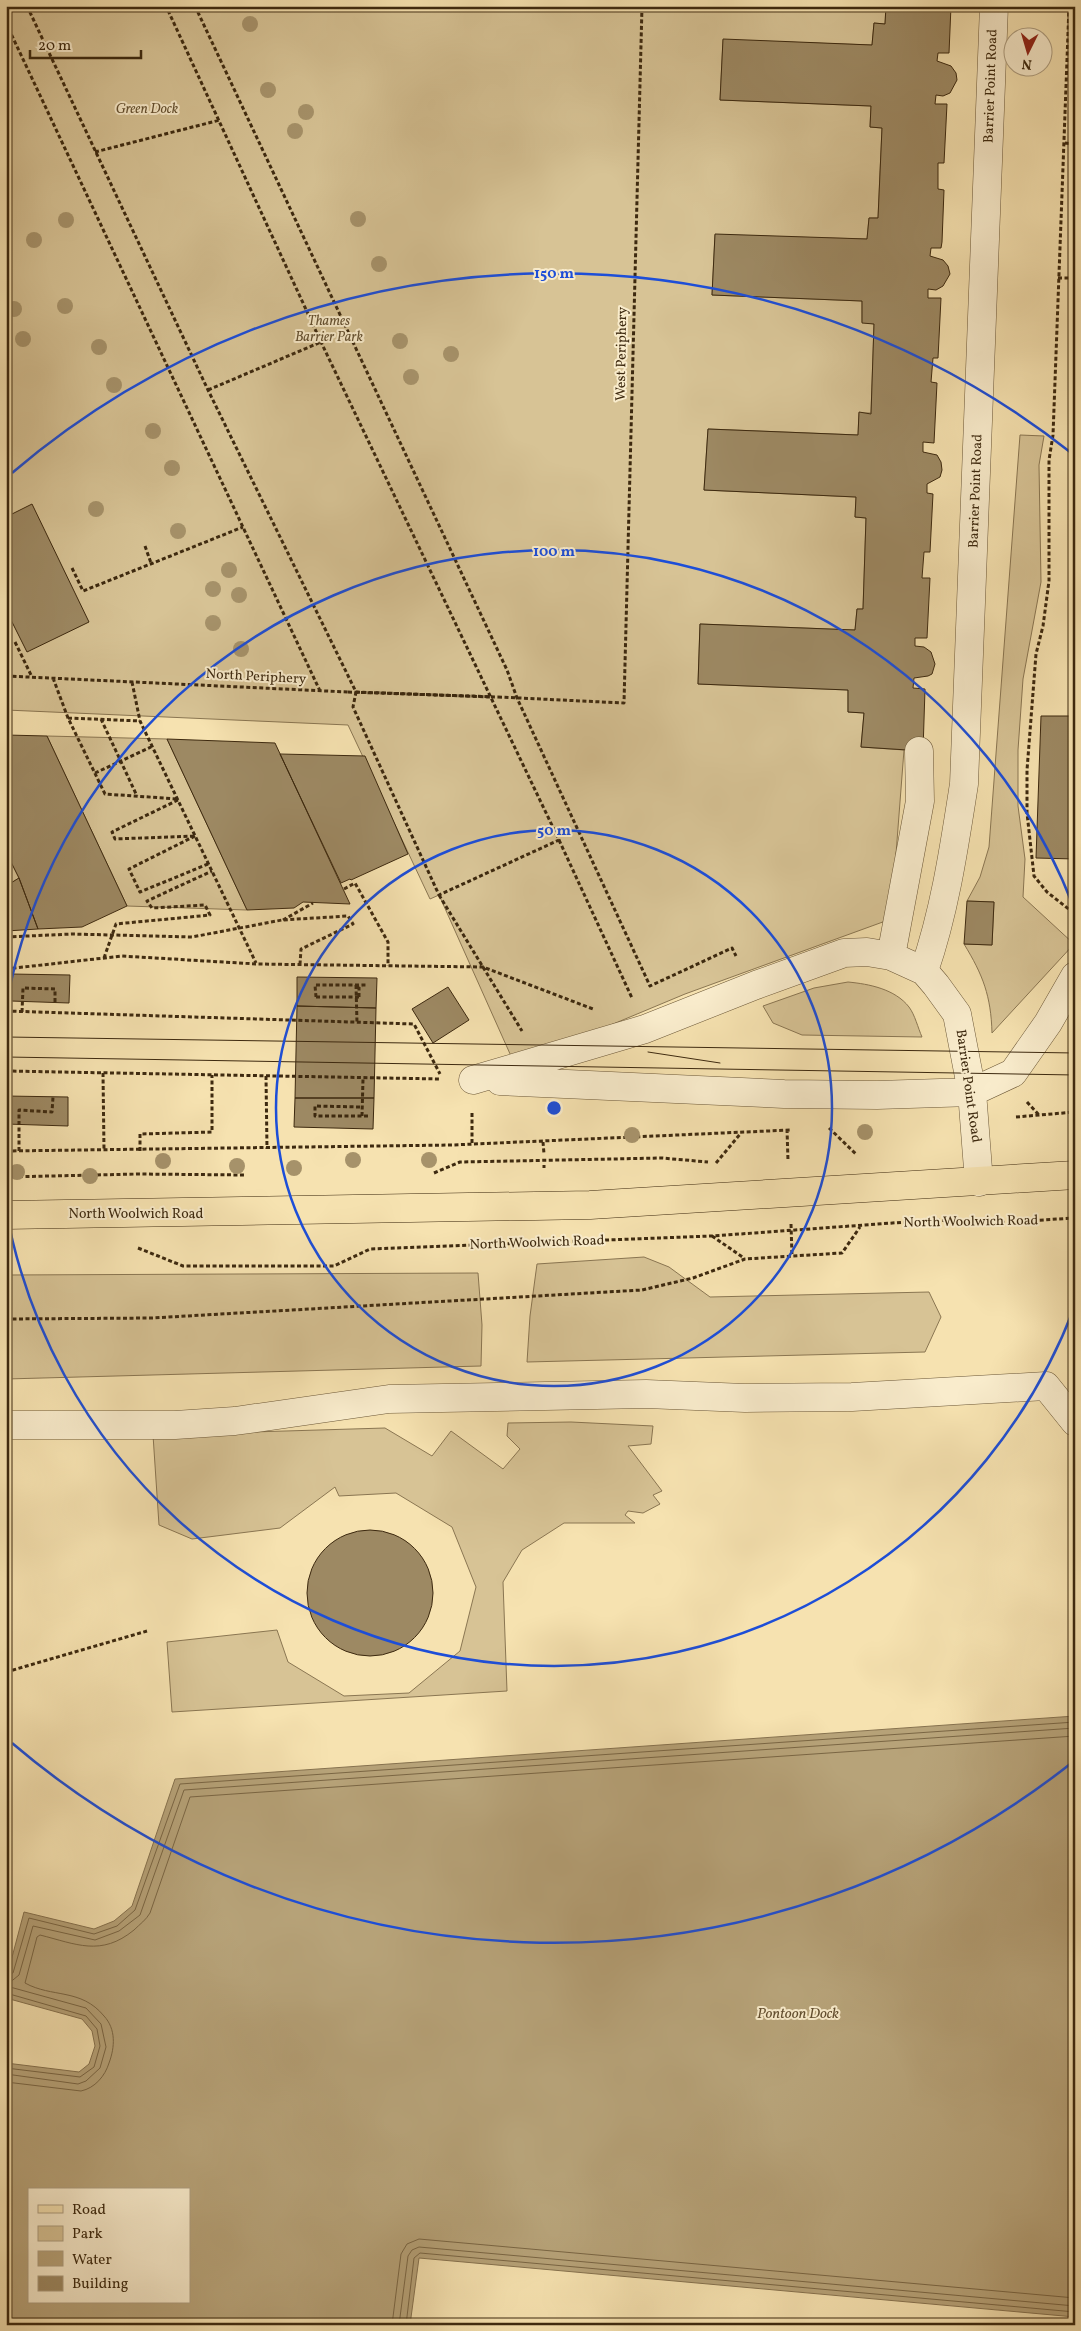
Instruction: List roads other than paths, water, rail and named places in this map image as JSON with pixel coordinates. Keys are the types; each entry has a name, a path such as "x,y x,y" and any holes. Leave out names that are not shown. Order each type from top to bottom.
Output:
{"main road":[{"name":"North Woolwich Road","path":"6,1215 590,1206 1075,1175"}],"street":[{"name":"Barrier Point Road","path":"924,971 936,935 948,888 964,784 994,6"},
{"path":"891,956 920,801 919,751"},
{"name":"Barrier Point Road","path":"972,1092 877,1095 784,1094 473,1080 645,1029 756,985 844,954 867,952 891,956 924,971 936,984 957,1014 972,1092 979,1182"},
{"path":"972,1092 1013,1073 1048,1023 1075,976"},
{"path":"6,1425 175,1425 300,1413 389,1399 646,1394 745,1398 852,1397 1046,1386 1075,1422"}],"water":[{"name":"Pontoon Dock","path":"1075,1716 1075,2317 419,2258 410,2325 6,2325 6,2063 79,2072 89,2064 95,2046 92,2031 82,2019 6,1998 6,1980 24,1912 94,1929 114,1921 132,1906 175,1779"}],"tram line":[{"path":"6,1037 1075,1053"},
{"path":"648,1052 720,1063"},
{"path":"6,1057 1075,1075"}],"park label":[{"name":"Green Dock","path":"147,109"},
{"name":"Thames Barrier Park","path":"329,330"}]}
